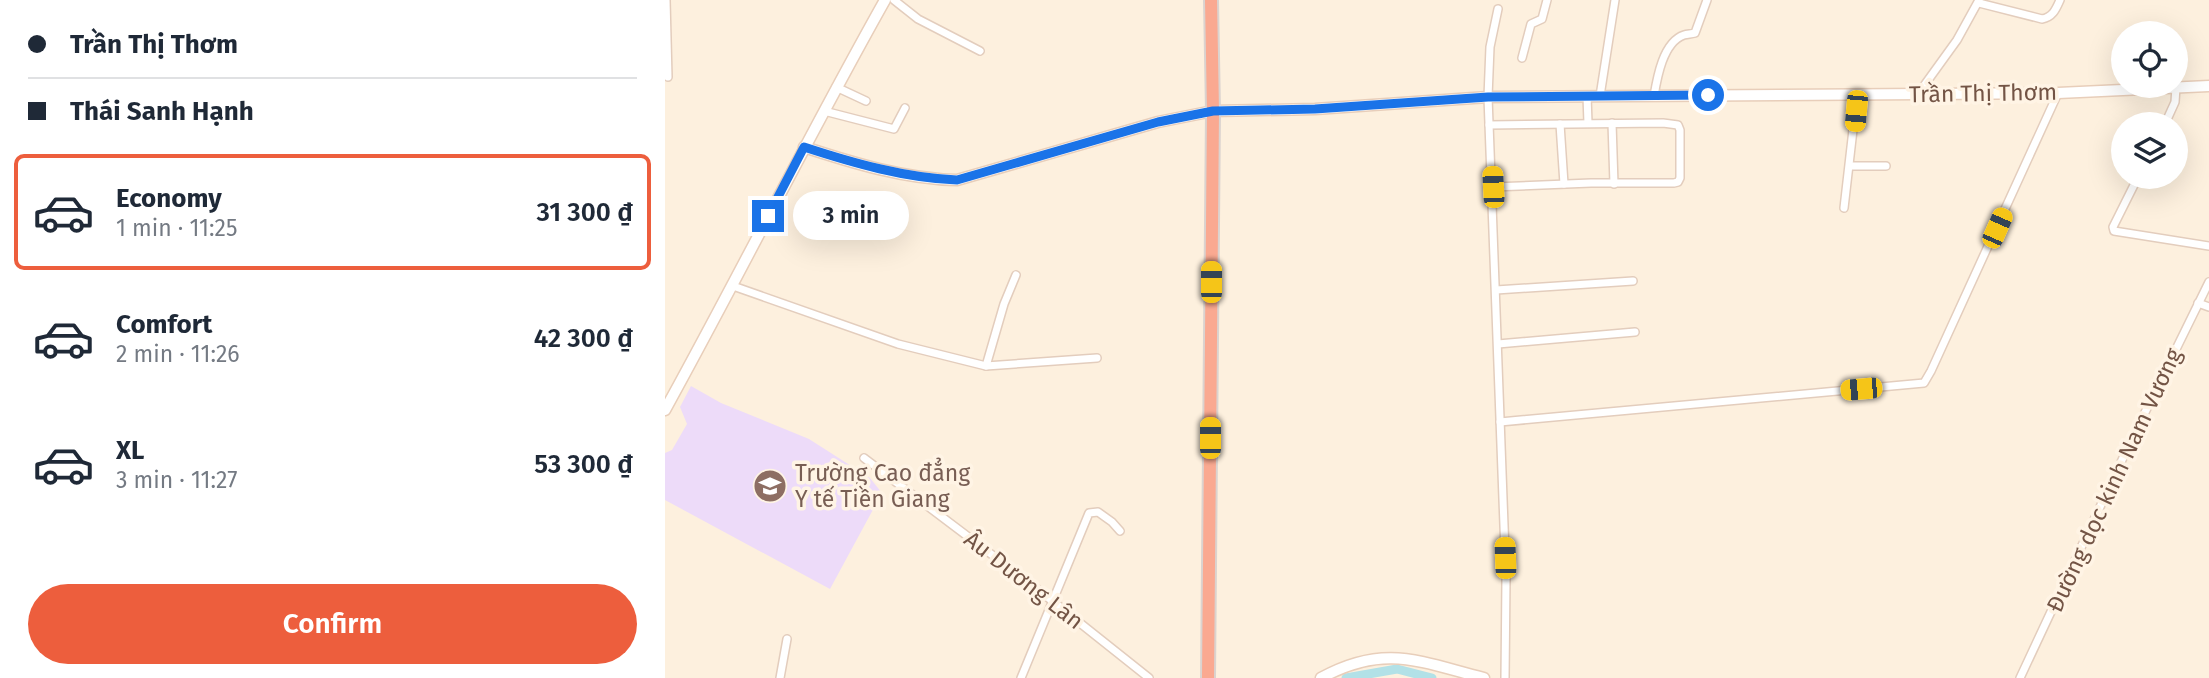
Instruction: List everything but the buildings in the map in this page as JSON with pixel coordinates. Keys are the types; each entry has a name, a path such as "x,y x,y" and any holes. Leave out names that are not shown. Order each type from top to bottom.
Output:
{"highway":[{"path":"1208,678 1213,111 1211,0"}],"street":[{"path":"666,0 668,77"},
{"path":"665,410 885,0"},
{"path":"894,0 918,19 980,51"},
{"path":"1522,58 1531,24 1542,19 1547,0"},
{"path":"1600,96 1615,0"},
{"path":"1654,96 1659,68 1671,46 1684,35 1695,33 1707,0"},
{"path":"1918,94 1957,40 1979,1 2042,19 2055,12 2060,0"},
{"path":"1499,9 1490,47 1488,100 1506,579 1505,678"},
{"name":"Trần Thị Thơm","path":"2188,86 2209,86"},
{"path":"836,87 866,101"},
{"name":"Trần Thị Thơm","path":"804,147 851,162 936,179 957,180 1158,122 1213,111 1600,96 2058,93 2111,90"},
{"path":"1500,422 1924,383 2058,93"},
{"path":"1844,208 1857,95"},
{"path":"1587,98 1587,121"},
{"path":"824,111 894,129 905,108"},
{"path":"1489,125 1587,121 1671,123 1678,125 1681,141 1678,182 1493,187"},
{"path":"1612,123 1614,184"},
{"path":"1560,124 1564,184"},
{"path":"1850,166 1886,166"},
{"path":"2132,189 2113,231 2209,246"},
{"path":"986,366 1004,304 1016,275"},
{"path":"1496,290 1633,281"},
{"name":"Đường dọc kinh Nam Vương","path":"2020,678 2209,282"},
{"path":"733,286 898,344 986,366 1097,358"},
{"path":"2198,303 2209,307"},
{"path":"1499,344 1635,332"},
{"name":"Âu Dương Lân","path":"863,458 1149,678"},
{"path":"1021,678 1089,513 1098,512 1120,531"},
{"path":"780,678 787,639"},
{"path":"1321,678 1359,662 1393,657 1484,678"}],"shaded area":[{"name":"Trường Cao đẳng Y tế Tiền Giang","path":"691,386 721,403 809,439 870,478 882,493 830,589 665,500 665,453 672,450 687,424 680,407"}],"waterway":[{"path":"1346,678 1397,669 1432,678"}],"place":[{"name":"Trường Cao đẳng Y tế Tiền Giang","path":"770,486"}],"route":[{"path":"768,216 804,147 851,162 936,179 957,180 1158,122 1213,111 1315,109 1488,97 1708,95"}]}
